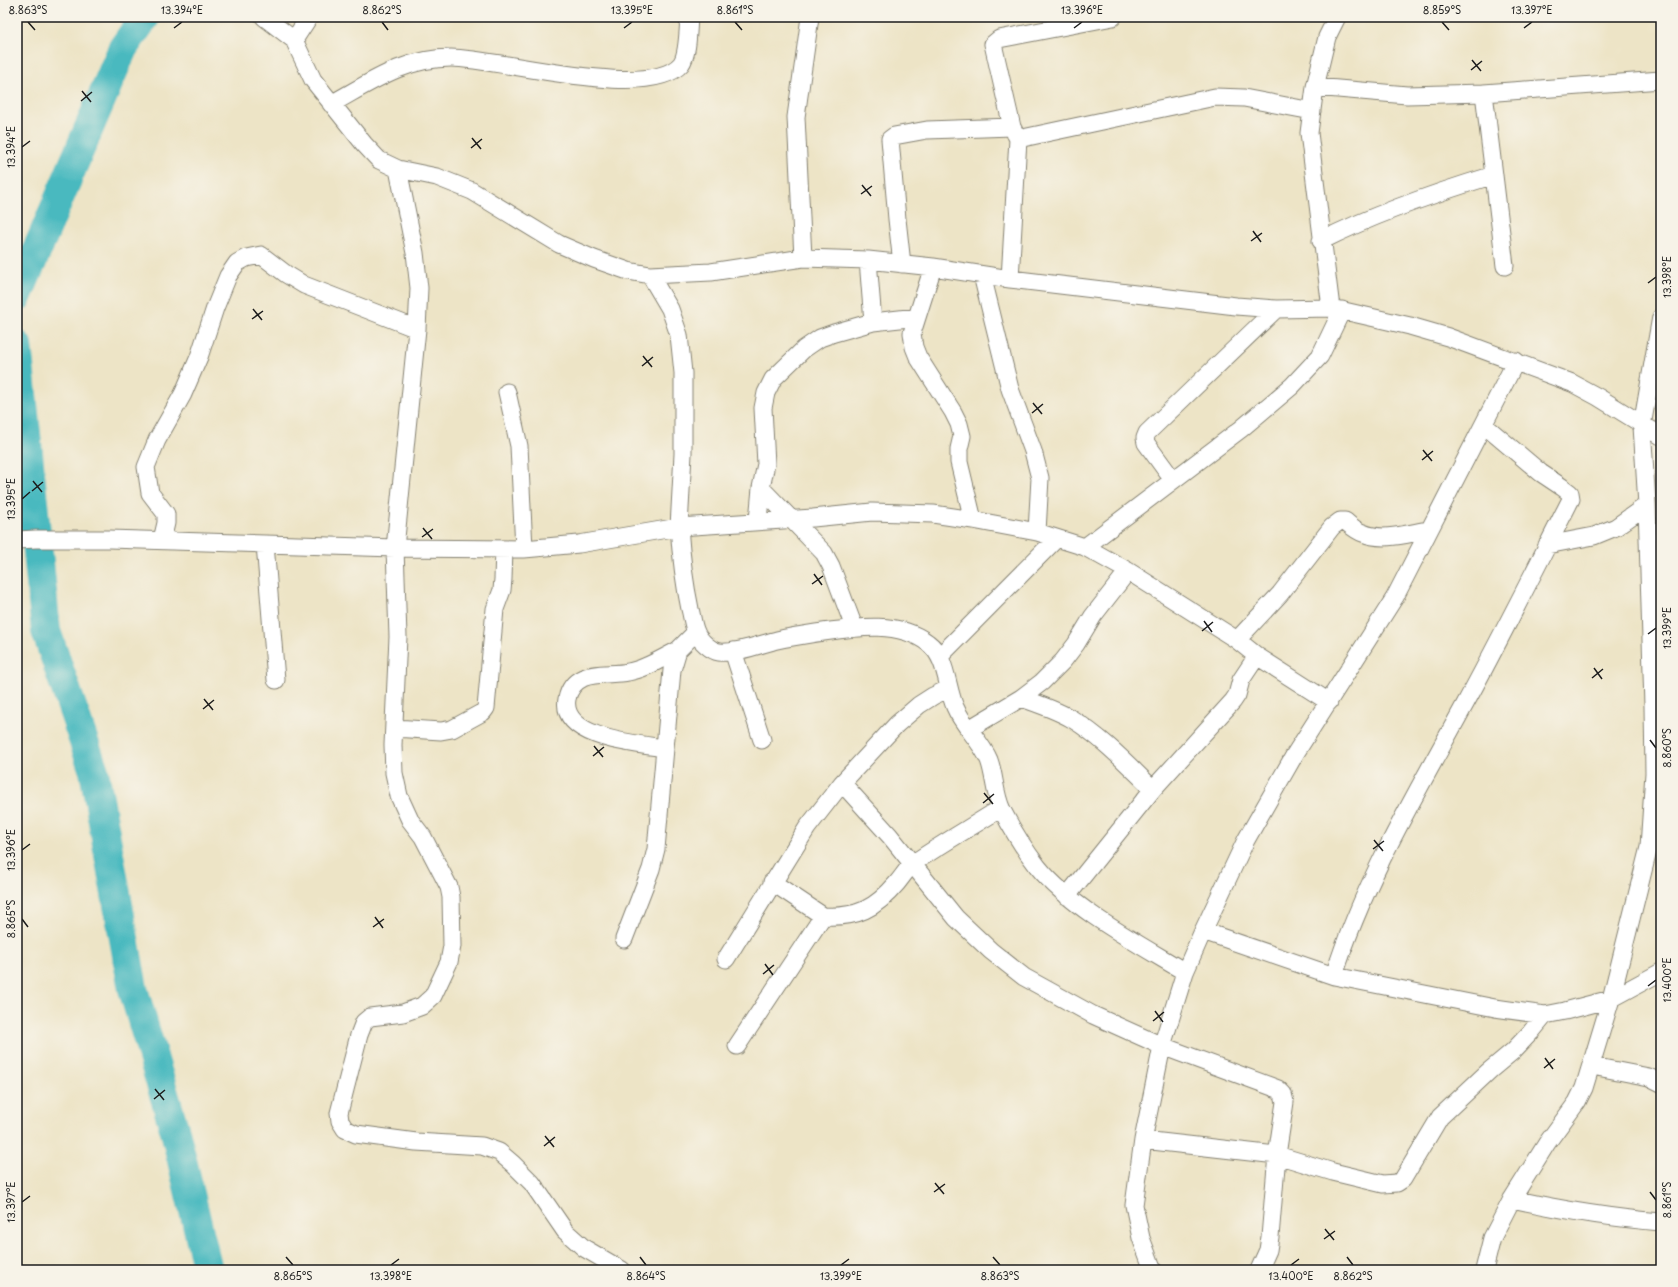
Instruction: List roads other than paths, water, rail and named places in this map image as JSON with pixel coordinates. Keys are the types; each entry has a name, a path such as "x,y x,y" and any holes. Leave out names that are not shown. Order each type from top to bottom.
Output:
{"street":[{"path":"264,17 294,40 313,80 331,104 379,160 398,169 437,177 472,191 559,244 594,259 628,271 650,275 711,272 803,258 868,260 933,267 1010,279 1236,306 1276,309 1336,309 1410,326 1448,337 1516,361 1572,383 1598,397 1642,426 1661,436"},
{"path":"294,40 309,17"},
{"path":"331,104 399,67 426,60 450,58 468,59 525,69 624,81 649,78 670,72 680,65 684,59 690,17"},
{"path":"803,258 796,117 810,17"},
{"path":"1010,279 1015,133 993,44 999,39 1040,24 1113,17"},
{"path":"1085,547 1241,429 1292,386 1320,356 1336,309 1322,241 1309,133 1315,87 1327,37 1337,17"},
{"path":"1315,87 1407,95 1484,93 1661,80"},
{"path":"1484,93 1506,266"},
{"path":"902,264 890,139 894,136 927,130 1015,133 1215,97 1244,98 1312,111"},
{"path":"398,169 415,253 419,288 417,329 395,548 398,637 394,728 394,773 400,796 410,820 423,837 449,887 451,897 450,914 452,946 449,962 433,996 422,1006 403,1013 370,1017 364,1022 359,1035 339,1113 340,1121 346,1129 356,1134 416,1142 482,1146 499,1152 532,1183 566,1231 584,1248 622,1270"},
{"path":"1322,241 1347,228 1429,195 1494,175"},
{"path":"162,540 166,523 166,514 150,493 146,466 157,440 184,394 199,357 225,282 237,263 246,258 261,255 286,274 304,285 417,329"},
{"path":"868,260 873,322"},
{"path":"933,267 912,333 914,347 918,357 959,424 962,436 959,449 959,462 967,490 973,520"},
{"path":"650,275 670,309 679,335 683,373 683,454 679,527 683,580 696,632 704,643 718,652 733,651 780,639 854,627 896,629 918,636 929,644 940,656 948,689 956,709 990,762 995,794 1001,808 1038,868 1067,896 1110,926 1185,972"},
{"path":"982,275 1010,389 1033,451 1040,478 1037,532"},
{"path":"1173,480 1146,443 1145,438 1147,433 1276,309"},
{"path":"758,521 761,488 766,464 763,408 766,393 773,379 804,349 820,338 873,322 917,317"},
{"path":"1484,1270 1492,1238 1512,1200 1547,1143 1577,1102 1584,1088 1592,1066 1611,999 1649,847 1654,774 1653,706 1647,505 1642,426 1661,317"},
{"path":"1153,1270 1141,1238 1134,1205 1143,1140 1162,1046 1185,972 1246,840 1295,754 1395,597 1516,361"},
{"path":"507,392 519,446 524,549"},
{"path":"1334,976 1361,904 1384,855 1571,499 1570,493 1541,473 1484,425"},
{"path":"761,488 824,553 831,566 854,627"},
{"path":"1547,546 1594,536 1616,527 1647,505"},
{"path":"17,540 36,538 162,540 395,548 524,549 579,544 679,527 872,512 933,514 1037,532 1085,547 1128,571 1237,640 1257,656 1329,702"},
{"path":"1237,640 1280,594 1332,527 1340,521 1345,521 1362,533 1371,536 1383,537 1429,530"},
{"path":"940,656 1056,539"},
{"path":"265,544 276,680"},
{"path":"394,728 441,731 452,729 483,712 486,708 495,609 502,590 504,549"},
{"path":"969,729 1021,698 1042,682 1063,661 1076,644 1093,616 1128,571"},
{"path":"665,748 616,740 580,727 571,720 566,705 569,691 575,683 583,678 594,675 611,675 642,669 678,650 696,632"},
{"path":"624,939 651,869 656,849 671,677 678,650"},
{"path":"733,651 762,740"},
{"path":"1067,896 1153,789 1233,701 1237,695 1241,680 1257,656"},
{"path":"726,959 772,882 807,828 842,783 897,724 933,696 948,689"},
{"path":"1021,698 1051,709 1089,731 1119,755 1153,789"},
{"path":"842,783 913,863 956,918 991,951 1024,977 1093,1015 1162,1046 1278,1089 1283,1094 1285,1102 1277,1155 1270,1236 1268,1250 1259,1270"},
{"path":"772,882 822,916 847,916 871,907 886,896 913,863 1001,808"},
{"path":"737,1046 822,916"},
{"path":"1203,931 1334,976 1495,1008 1545,1015 1611,999 1661,972"},
{"path":"1143,1140 1277,1155 1334,1172 1383,1184 1397,1183 1403,1179 1440,1117 1488,1071 1513,1051 1545,1015"},
{"path":"1592,1066 1649,1077 1661,1083"},
{"path":"1512,1200 1609,1218 1661,1222"}],"waterway":[{"path":"17,297 123,48 145,17"},
{"path":"17,345 46,631 94,771 133,989 176,1135 208,1270"}]}
